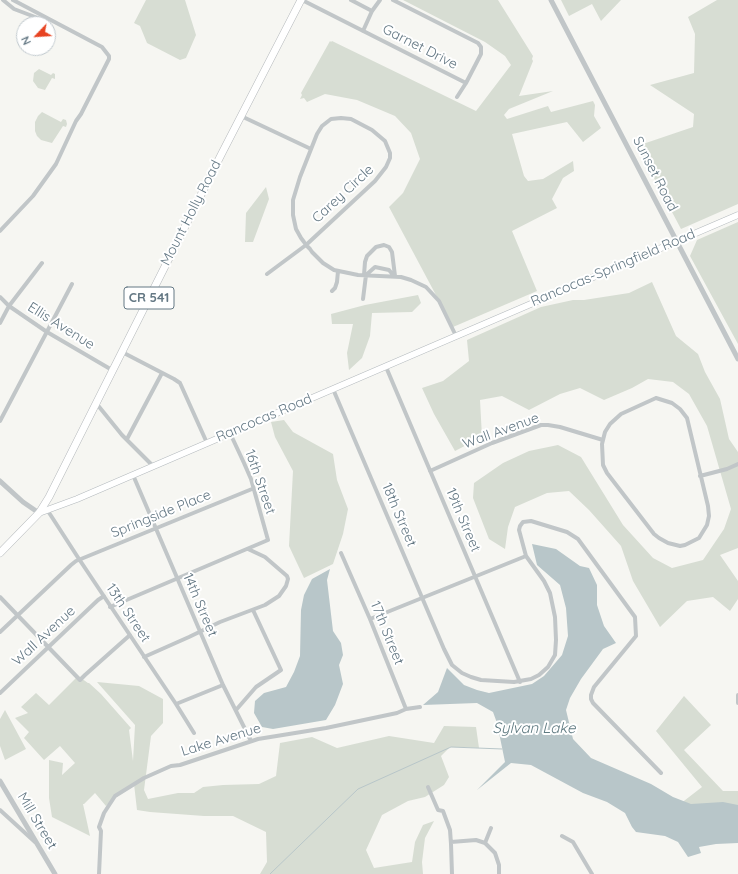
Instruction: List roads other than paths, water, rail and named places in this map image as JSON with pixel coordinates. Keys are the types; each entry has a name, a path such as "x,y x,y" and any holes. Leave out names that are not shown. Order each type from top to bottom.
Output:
{"highway":[{"name":"Mount Holly Road","path":"39,513 46,507 112,370 241,116 302,0"},
{"name":"CR 541","path":"0,552 39,513"}],"main road":[{"name":"Rancocas-Springfield Road","path":"489,322 738,215"},
{"name":"Rancocas Road","path":"46,507 61,506 489,322"}],"street":[{"path":"3,0 14,9 32,16"},
{"path":"13,0 44,16"},
{"name":"Garnet Drive","path":"302,0 466,83"},
{"name":"Garnet Drive","path":"351,0 372,10"},
{"name":"Garnet Drive","path":"363,31 372,10 380,0"},
{"name":"Garnet Drive","path":"393,0 478,43 481,47 481,54 457,97"},
{"name":"Sunset Road","path":"551,0 738,360"},
{"path":"0,232 33,196 56,164 76,121 109,59 109,56 102,47 56,23"},
{"path":"241,116 311,149"},
{"name":"Carey Circle","path":"306,245 375,182 384,171 390,158 389,149 382,137 361,124 344,118 334,118 325,123 319,131 311,149 293,200 293,215 296,229 306,245 322,262 330,268 338,271"},
{"path":"267,274 306,245"},
{"path":"363,299 365,275 364,267 367,256 374,249 384,245 389,247 392,252 395,276"},
{"path":"0,323 9,306 42,263"},
{"path":"365,275 375,267 389,270 395,276"},
{"path":"332,291 337,282 338,271 365,275 395,276 414,281 431,291 439,301 456,336"},
{"path":"0,421 72,284"},
{"name":"Ellis Avenue","path":"0,297 9,306 46,332 112,370"},
{"path":"122,352 174,379 181,386 207,443"},
{"name":"19th Street","path":"386,366 520,682"},
{"path":"127,439 162,373"},
{"name":"18th Street","path":"333,389 452,665 470,677 490,681 520,682"},
{"path":"656,398 667,400 676,406 687,418 708,506 709,516 707,525 699,538 680,546 668,543 658,538 654,534 607,473 603,465 603,440 607,429 621,414 656,398"},
{"path":"96,403 111,422 153,466"},
{"name":"Wall Avenue","path":"430,471 492,444 541,425 560,427 603,440"},
{"name":"16th Street","path":"230,433 250,479 268,540 248,549"},
{"path":"700,476 727,469 738,464"},
{"name":"14th Street","path":"133,475 223,685 251,741"},
{"path":"0,481 23,502 39,513"},
{"name":"Springside Place","path":"0,632 71,565 79,560 252,489"},
{"name":"13th Street","path":"46,507 79,560 194,733"},
{"path":"520,682 530,680 546,670 551,663 556,650 555,617 550,593 544,581 526,556 519,530 523,522 527,521 535,522 575,536 581,542 635,617 636,636 594,687 591,695 593,703 661,773"},
{"path":"110,607 248,549 265,557 288,579 286,586 276,599 270,603 223,621 144,657"},
{"name":"17th Street","path":"341,553 370,619 406,710"},
{"path":"370,619 526,556"},
{"name":"Wall Avenue","path":"0,692 104,596"},
{"path":"0,597 80,680 130,635"},
{"path":"236,710 256,687 281,670 253,610"},
{"path":"176,704 223,685"},
{"path":"738,695 738,703"},
{"name":"Lake Avenue","path":"99,874 101,831 99,827 104,813 115,796 144,778 171,766 180,765 251,741 317,730 420,707"},
{"name":"Mill Street","path":"0,781 55,874"},
{"path":"428,787 438,810 442,811 446,818 450,830 452,874"},
{"path":"0,810 36,843"},
{"path":"485,843 491,828"},
{"path":"562,836 573,842 592,874"},
{"path":"451,842 476,840 485,843 495,853 499,874"}],"water":[{"name":"Sylvan Lake","path":"532,544 556,549 580,566 589,568 597,585 597,605 604,626 616,643 603,649 581,679 570,698 566,710 573,739 591,758 651,784 673,797 691,804 723,802 738,805 738,843 716,844 699,847 701,853 688,857 678,842 665,836 636,832 625,813 607,802 583,793 531,765 511,763 477,790 505,762 497,723 493,712 477,703 423,705 438,692 447,668 464,685 489,693 532,684 544,676 562,655 568,636 566,608 560,585 537,565"},
{"path":"330,569 327,580 333,631 341,643 343,655 339,665 343,684 335,705 326,720 273,729 262,727 254,713 255,701 264,693 286,687 300,656 301,610 304,595 312,579"}],"waterway":[{"path":"270,874 358,789 451,747 502,749"}]}
